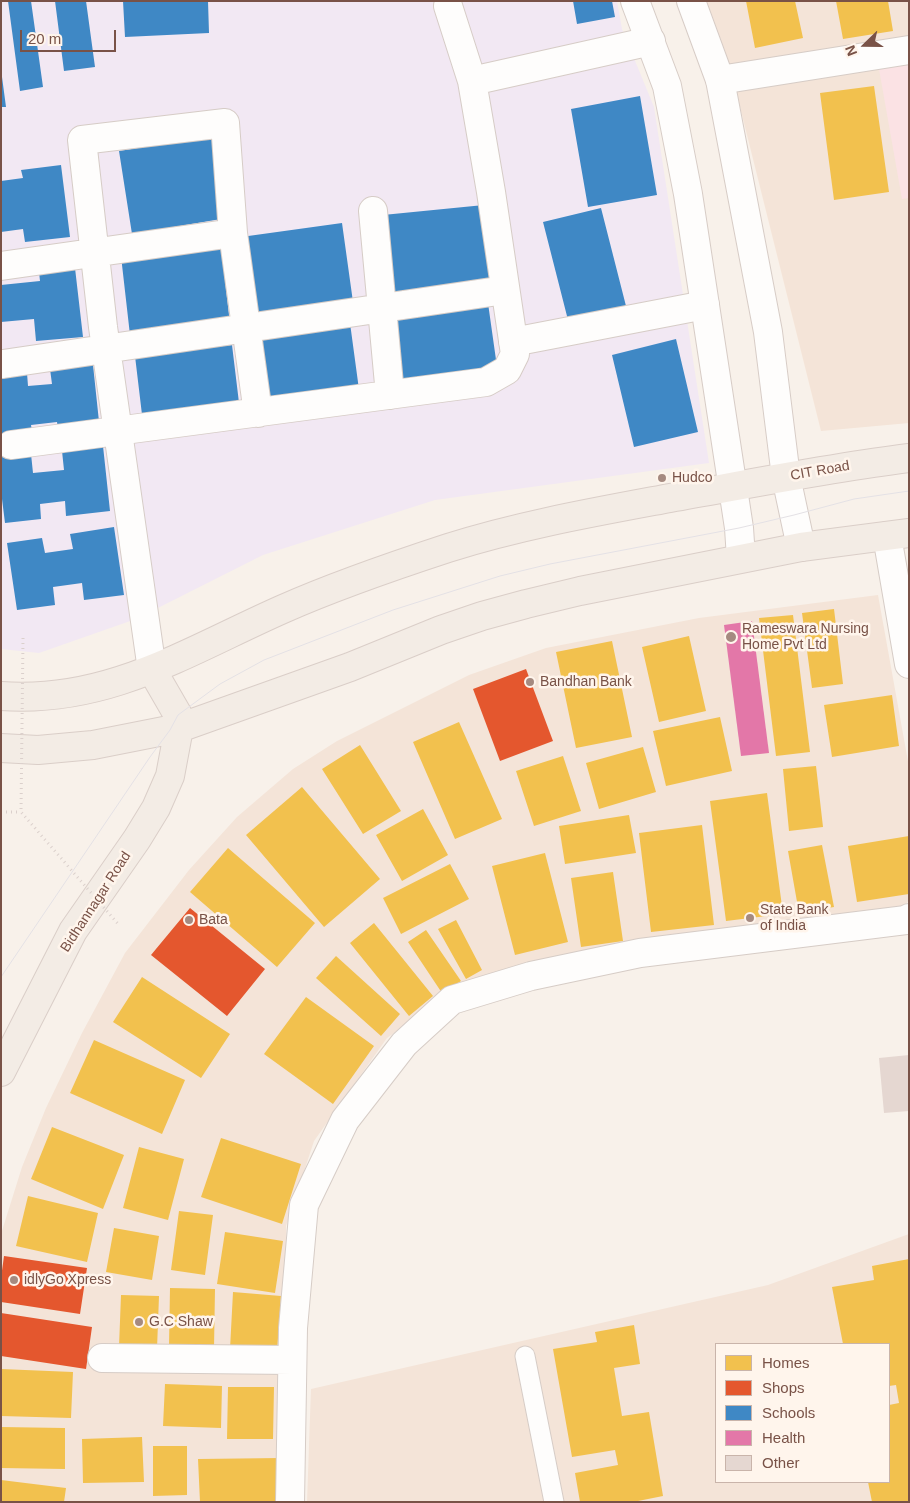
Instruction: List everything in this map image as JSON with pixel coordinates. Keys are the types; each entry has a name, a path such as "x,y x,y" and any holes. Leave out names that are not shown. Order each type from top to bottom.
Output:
{"main road":[{"name":"CIT Road","path":"1,696 35,698 73,693 152,670 284,609 356,580 466,542 543,522 786,477 909,458"},
{"path":"1,748 38,750 93,745 180,728 350,667 441,630 482,616 580,591 741,558 801,547 898,534"},
{"path":"152,670 178,715 180,728"},
{"name":"Bidhannagar Road","path":"1,1072 73,931 107,884 156,808 170,776 180,728"}],"street":[{"path":"635,1 651,41 668,96 688,194 731,487 739,528 741,558"},
{"path":"691,1 720,80 768,332 786,477 801,547"},
{"path":"11,445 486,382 507,370 515,354 491,192 472,81 448,6"},
{"path":"472,81 651,41"},
{"path":"720,80 909,50"},
{"path":"152,670 106,350 82,140 225,123 234,233 258,412"},
{"path":"373,211 390,395"},
{"path":"1,266 234,233"},
{"path":"3,364 505,290"},
{"path":"513,342 705,305"},
{"path":"898,534 909,664"},
{"path":"290,1502 293,1328 304,1205 345,1120 404,1044 452,1000 531,976 640,953 906,920 909,918"},
{"path":"102,1358 292,1360"}],"lane":[{"path":"525,1356 554,1502"}],"path":[{"path":"23,638 22,812 119,925"},
{"path":"1,812 22,812"}],"shaded area":[{"path":"1,1 617,1 622,29 654,107 709,463 435,500 263,555 136,619 39,653 1,649"},
{"path":"706,1 909,1 909,423 821,431 736,91"},
{"path":"909,64 909,198 902,199 879,69"},
{"path":"878,595 909,767 909,900 903,908 464,983 387,1038 314,1141 286,1226 285,1502 1,1502 1,1234 22,1167 46,1108 82,1033 125,953 189,870 237,817 293,769 337,741 469,675 546,648 699,618"},
{"path":"909,1234 909,1502 307,1502 311,1389 768,1285"}],"building: Homes":[{"path":"746,1 795,1 803,38 755,48"},
{"path":"836,1 888,1 893,31 843,39"},
{"path":"874,86 889,192 834,200 820,93"},
{"path":"834,609 843,684 812,688 802,613"},
{"path":"793,615 810,752 776,756 759,618"},
{"path":"689,636 706,711 659,722 642,647"},
{"path":"612,641 632,737 576,748 556,652"},
{"path":"892,695 899,746 832,757 824,705"},
{"path":"720,717 732,771 666,786 653,731"},
{"path":"459,722 502,819 455,839 413,742"},
{"path":"360,745 401,811 363,834 322,769"},
{"path":"643,747 656,792 599,809 586,763"},
{"path":"563,756 581,811 534,826 516,771"},
{"path":"816,766 823,827 789,831 783,769"},
{"path":"302,787 380,879 324,927 246,835"},
{"path":"767,793 783,914 726,921 710,801"},
{"path":"423,809 448,855 402,881 376,835"},
{"path":"629,815 636,853 565,864 559,826"},
{"path":"702,825 714,925 651,932 639,833"},
{"path":"909,836 909,894 857,902 848,846"},
{"path":"822,845 834,907 799,913 788,851"},
{"path":"228,848 315,923 277,967 190,892"},
{"path":"545,853 568,942 515,955 492,866"},
{"path":"450,864 469,899 401,934 383,898"},
{"path":"613,872 623,941 581,947 571,878"},
{"path":"456,920 482,970 466,979 438,929"},
{"path":"374,923 433,996 409,1016 350,943"},
{"path":"426,930 461,981 442,993 408,942"},
{"path":"336,956 400,1014 381,1036 316,978"},
{"path":"142,977 230,1034 201,1078 113,1022"},
{"path":"306,997 374,1046 333,1104 264,1054"},
{"path":"94,1040 185,1080 162,1134 70,1093"},
{"path":"52,1127 124,1155 103,1209 31,1179"},
{"path":"221,1138 301,1164 282,1224 201,1197"},
{"path":"139,1147 184,1159 168,1220 123,1208"},
{"path":"28,1196 98,1213 87,1262 16,1246"},
{"path":"179,1211 213,1215 205,1275 171,1270"},
{"path":"114,1228 159,1236 152,1280 106,1272"},
{"path":"225,1232 283,1241 275,1293 217,1284"},
{"path":"909,1259 909,1502 872,1502 868,1483 890,1483 890,1405 899,1403 896,1385 890,1386 890,1343 843,1343 832,1287 874,1280 872,1266"},
{"path":"170,1288 215,1289 214,1348 169,1347"},
{"path":"233,1292 281,1296 277,1352 230,1349"},
{"name":"G.C Shaw","path":"121,1295 159,1296 157,1349 119,1347"},
{"path":"634,1325 640,1364 614,1368 622,1416 649,1412 663,1496 633,1502 580,1502 575,1473 618,1465 615,1450 572,1457 553,1349 597,1342 595,1332"},
{"path":"1,1369 73,1372 71,1418 1,1416"},
{"path":"165,1384 222,1386 221,1428 163,1426"},
{"path":"228,1387 274,1387 273,1439 227,1439"},
{"path":"1,1427 65,1428 65,1469 1,1468"},
{"path":"142,1437 144,1482 83,1483 82,1439"},
{"path":"153,1446 187,1446 187,1495 153,1496"},
{"path":"281,1458 282,1502 200,1502 198,1459"},
{"path":"1,1480 66,1488 64,1502 1,1502"}],"building: Shops":[{"path":"526,669 553,741 500,761 473,689"},
{"path":"190,908 265,969 227,1016 151,955"},
{"path":"4,1256 87,1268 80,1314 1,1302 1,1278"},
{"path":"1,1313 92,1327 86,1369 1,1356"}],"building: Schools":[{"path":"8,1 31,1 43,87 20,91"},
{"path":"55,1 86,1 95,67 64,71"},
{"path":"123,1 208,1 209,33 125,37"},
{"path":"573,1 612,1 615,17 577,24"},
{"path":"2,77 6,107 1,107"},
{"path":"640,96 657,195 588,207 571,109"},
{"path":"214,136 227,218 132,234 119,151"},
{"path":"61,165 70,237 25,242 23,229 1,232 1,181 23,178 21,170"},
{"path":"484,205 492,285 391,296 383,215"},
{"path":"601,208 626,306 568,320 543,222"},
{"path":"342,223 353,302 252,316 241,237"},
{"path":"221,246 230,324 130,335 121,256"},
{"path":"75,268 83,337 36,341 34,319 1,322 1,285 40,281 39,272"},
{"path":"487,296 498,374 396,387 386,309"},
{"path":"350,323 360,397 265,410 255,336"},
{"path":"676,339 698,432 634,447 612,355"},
{"path":"232,345 240,411 143,423 135,356"},
{"path":"93,365 100,431 59,435 57,422 31,425 33,438 1,441 1,376 27,373 28,386 52,384 50,369"},
{"path":"103,446 110,511 66,516 65,501 40,504 41,519 5,523 1,491 1,457 31,454 33,473 64,470 62,451"},
{"path":"114,527 124,595 84,600 82,583 53,587 55,605 17,610 7,543 42,538 45,553 73,549 70,534"}],"building: Health":[{"path":"752,621 769,753 741,756 724,625"}],"building: Other":[{"path":"909,1055 909,1111 884,1113 879,1058"}],"tram line":[{"path":"1,977 170,730 178,715 220,684 264,660 393,610 500,576 550,564 739,528 854,499 909,491"}],"place":[{"name":"Hudco","path":"662,478"},
{"name":"Rameswara Nursing Home Pvt Ltd","path":"731,637"},
{"name":"Bandhan Bank","path":"530,682"},
{"name":"State Bank of India","path":"750,918"},
{"name":"Bata","path":"189,920"},
{"name":"idlyGo Xpress","path":"14,1280"},
{"name":"G.C Shaw","path":"139,1322"}]}
